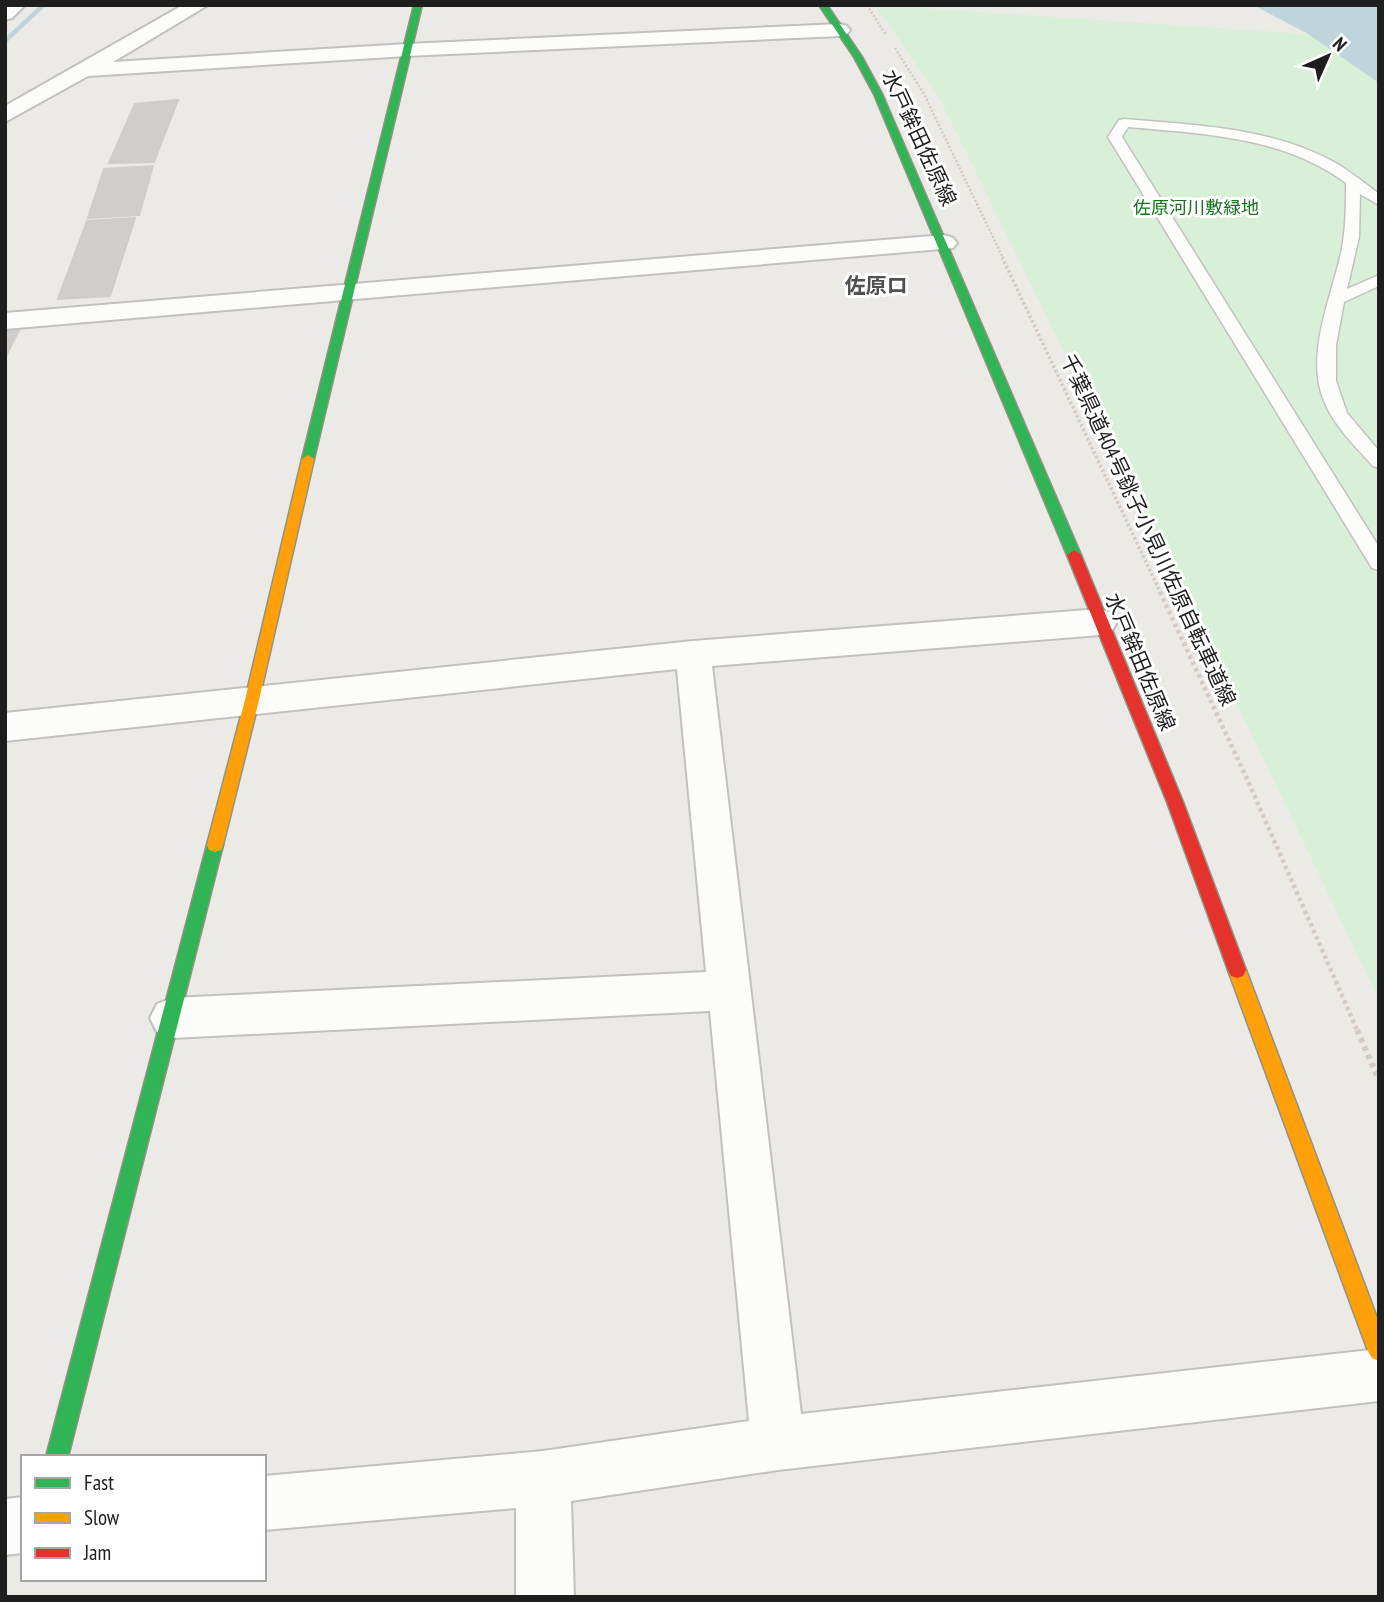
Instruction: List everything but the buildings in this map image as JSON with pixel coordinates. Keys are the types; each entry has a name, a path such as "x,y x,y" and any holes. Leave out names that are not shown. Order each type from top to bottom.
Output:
{"street":[{"path":"5,14 15,5"},
{"path":"5,115 198,5"},
{"path":"58,1455 252,700 346,293 418,5"},
{"name":"水戸鉾田佐原線","path":"823,5 878,94 944,243 1175,802 1379,1351"},
{"path":"87,70 407,50 840,30"},
{"path":"5,321 944,243"},
{"path":"5,727 693,654 1100,622"},
{"path":"693,654 778,1443"},
{"path":"172,1018 729,989"},
{"path":"266,1503 543,1478 778,1443 1379,1375"},
{"path":"543,1478 545,1597"}],"lane":[{"path":"1379,201 1353,181 1306,153 1251,137 1124,123 1115,137 1379,563"},
{"path":"1353,181 1352,223 1326,364 1331,398 1356,435 1379,462"},
{"path":"1338,299 1379,280"}],"path":[{"name":"千葉県道404号銚子小見川佐原自転車道線","path":"867,5 923,94 1065,387 1248,781 1379,1080"}],"green space":[{"name":"佐原河川敷緑地","path":"875,5 1308,34 1379,83 1379,1000 940,99"}],"water":[{"path":"1253,5 1379,5 1379,83 1308,34"}],"waterway":[{"path":"5,42 44,5"}],"traffic: fast":[{"path":"308,459 418,5"},
{"path":"823,5 858,57 878,94 1074,555"},
{"path":"58,1455 215,845"}],"traffic: slow":[{"path":"215,845 308,459"},
{"path":"1237,970 1379,1351"}],"traffic: jam":[{"path":"1074,555 1175,802 1237,970"}],"district":[{"name":"佐原ロ","path":"876,286"}]}
